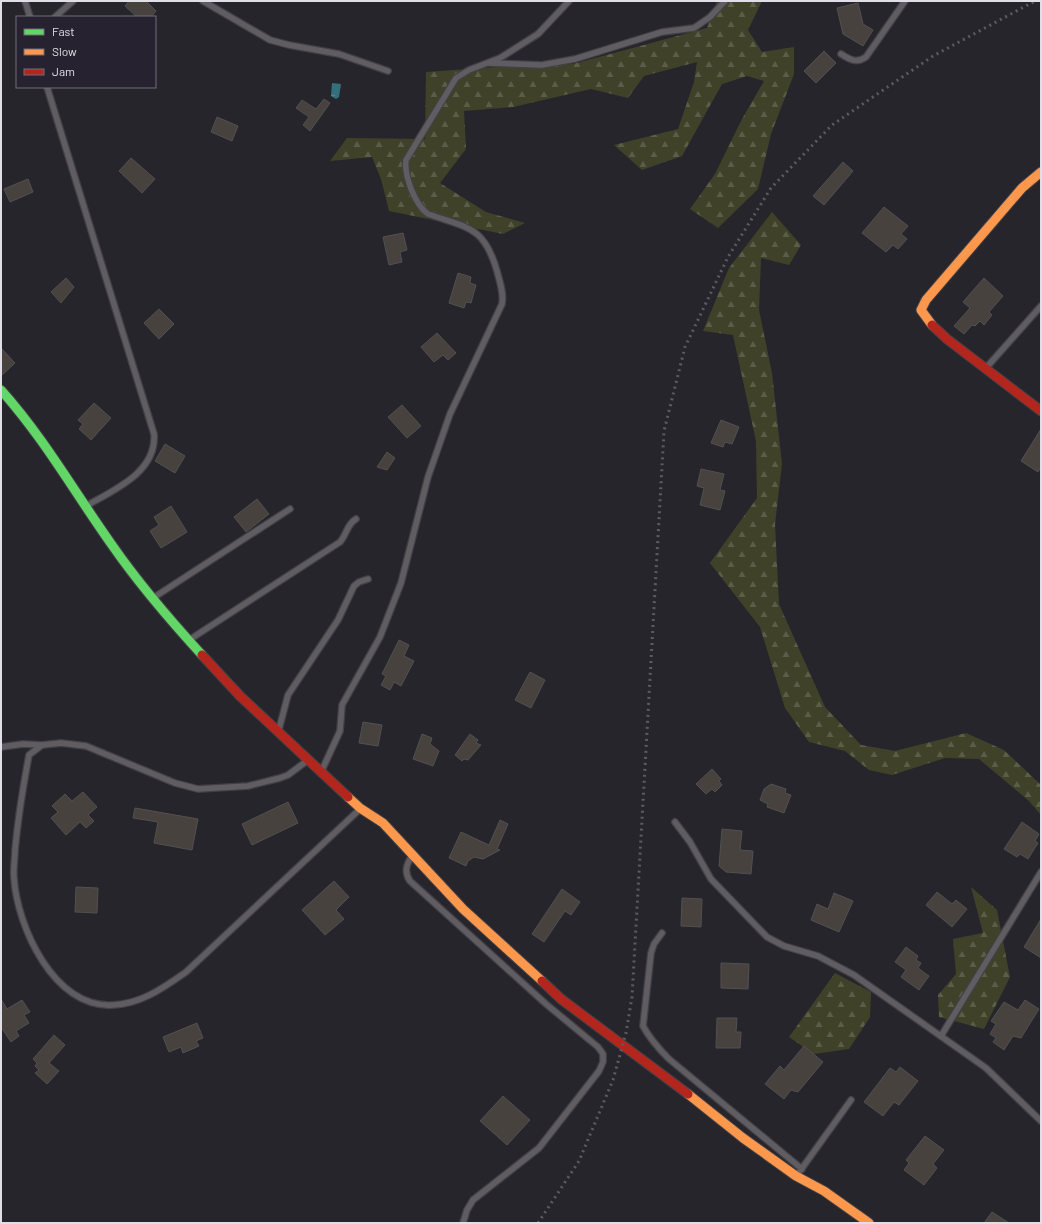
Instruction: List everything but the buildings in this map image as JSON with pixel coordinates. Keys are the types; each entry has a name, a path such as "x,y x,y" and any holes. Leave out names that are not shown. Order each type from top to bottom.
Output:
{"street":[{"path":"1041,172 1022,188 926,300 921,310 927,320 942,334 1041,411"},
{"path":"1,390 26,418 86,506 153,599 240,696 360,808 383,823 463,910 562,999 655,1068 743,1138 799,1172 868,1223"}],"lane":[{"path":"25,1 30,16"},
{"path":"56,16 73,1"},
{"path":"203,1 270,40 339,54 388,71"},
{"path":"322,771 340,731 342,705 378,642 401,584 428,477 450,414 502,304 503,292 493,258 486,243 480,235 470,229 428,214 423,210 414,197 406,166 408,156 456,78 469,70 505,55 538,34 569,1"},
{"path":"487,62 542,65 575,59 662,32 694,28 710,17 725,1"},
{"path":"841,54 851,60 862,60 866,57 905,1"},
{"path":"47,88 154,434 155,443 152,454 144,467 131,480 86,506"},
{"path":"986,369 1041,306"},
{"path":"153,599 290,509"},
{"path":"189,640 340,542 344,538 349,525 356,519"},
{"path":"278,731 284,704 293,686 334,626 354,586 368,579"},
{"path":"1,747 23,744 42,745 61,743 86,746 175,783 198,789 248,786 280,778 288,775 309,760"},
{"path":"42,745 29,754 18,812 14,878 21,916 29,938 47,966 71,992 94,1003 111,1005 127,1003 155,993 186,972 360,808"},
{"path":"675,822 690,842 711,879 767,937 784,946 818,956 854,975 986,1068 1041,1121"},
{"path":"413,854 406,870 406,875 410,881 546,1004 598,1047 603,1054 603,1062 592,1081 539,1148 473,1200 467,1210 463,1223"},
{"path":"941,1036 1041,872"},
{"path":"662,933 654,944 651,953 643,1026 654,1044 669,1059 799,1172 851,1100"}],"green space":[{"path":"717,1 762,1 748,30 762,52 794,47 794,74 771,134 758,189 718,228 690,209 715,174 742,119 764,81 747,76 722,84 682,156 642,170 614,145 678,129 694,82 697,62 644,76 628,98 591,89 513,107 464,111 466,149 440,183 486,212 525,223 503,234 389,211 381,179 372,157 330,161 347,138 425,139 426,72 573,64 707,28"},
{"path":"772,212 801,245 789,265 761,258 759,310 772,373 782,464 775,524 779,604 825,707 861,745 895,751 966,733 1004,750 1041,785 1041,815 1029,801 979,759 945,758 892,775 869,770 845,751 809,742 785,708 760,627 710,563 757,498 756,441 733,335 703,331 729,268"},
{"path":"971,887 997,910 1010,977 984,1029 939,1017 938,995 956,974 953,939 983,933"},
{"path":"835,973 871,992 870,1017 849,1049 814,1054 789,1037"}],"water":[{"path":"332,83 341,84 339,97 336,99 331,96"}],"railway":[{"path":"538,1223 579,1161 613,1080 626,1033 632,997 664,431 685,347 728,257 771,188 832,125 933,56 1035,1"}],"traffic: fast":[{"path":"1,390 17,408 45,446 133,574 202,655"}],"traffic: slow":[{"path":"932,325 921,310 926,300 1022,188 1041,172"},
{"path":"348,797 360,808 383,823 463,909 542,981"},
{"path":"688,1094 743,1138 796,1176 824,1191 869,1223"}],"traffic: jam":[{"path":"932,325 947,339 1041,411"},
{"path":"202,655 240,696 348,797"},
{"path":"542,981 561,999 688,1094"}]}
